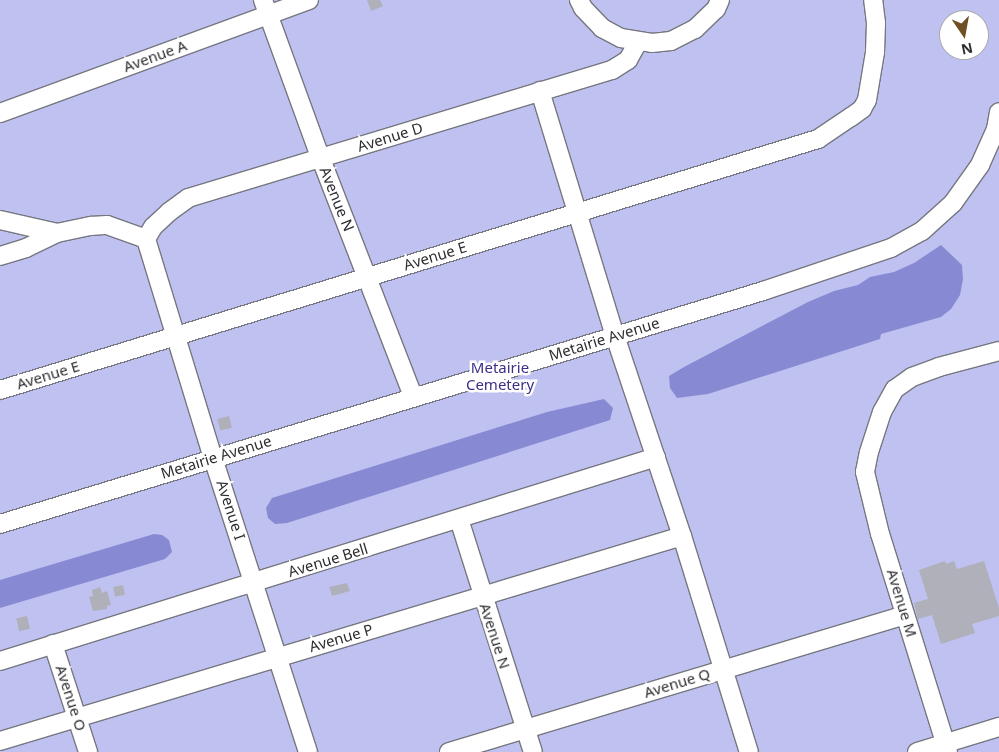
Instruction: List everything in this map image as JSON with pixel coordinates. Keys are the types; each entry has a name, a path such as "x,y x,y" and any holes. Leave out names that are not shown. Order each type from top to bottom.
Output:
{"lane":[{"name":"Avenue A","path":"0,112 266,8 309,0"},
{"path":"579,0 583,8 602,28 621,38 652,43 671,40 695,29 716,9 720,0"},
{"name":"Avenue E","path":"0,390 818,139 838,127 862,108 870,91 876,23 873,0"},
{"name":"Avenue N","path":"266,8 321,159 413,396"},
{"name":"Avenue D","path":"146,239 153,227 188,198 612,70 628,60 638,42"},
{"path":"540,92 615,336 682,536 749,752"},
{"name":"Metairie Avenue","path":"0,524 848,264 891,248 922,231 952,203 980,165 996,129 999,112"},
{"path":"0,220 57,233"},
{"path":"0,256 26,248 57,233 91,226 107,225 146,239"},
{"name":"Avenue I","path":"146,239 308,752"},
{"name":"Avenue M","path":"947,748 905,615 868,487 866,472 869,452 882,412 895,389 912,377 939,367 999,351"},
{"name":"Avenue Bell","path":"0,661 656,457"},
{"name":"Avenue N","path":"459,519 482,597 533,752"},
{"name":"Avenue P","path":"0,741 77,716 682,536"},
{"name":"Avenue Q","path":"449,752 905,615"},
{"name":"Avenue O","path":"54,644 88,752"},
{"path":"916,752 947,748 999,727"}],"green space":[{"name":"Metairie Cemetery","path":"0,0 999,0 999,752 0,752"}],"water":[{"path":"941,245 962,265 963,279 960,295 951,309 941,317 881,334 880,339 708,394 677,398 670,388 669,376 684,367 808,302 834,291 858,285 870,277 894,272 914,263"},
{"path":"604,399 613,408 610,420 287,523 275,524 268,518 266,508 272,498 547,412"},
{"path":"154,534 162,535 169,540 172,552 165,559 0,608 0,580"}],"building":[{"path":"367,0 380,0 383,6 371,11"},
{"path":"229,416 232,428 220,431 217,419"},
{"path":"945,561 946,564 954,561 957,569 984,561 999,608 999,616 972,624 975,633 941,644 932,615 918,619 914,603 928,599 919,570"},
{"path":"347,583 350,591 332,596 329,587"},
{"path":"123,585 125,595 115,597 113,587"},
{"path":"100,587 102,593 107,591 111,605 107,606 107,609 93,611 89,597 93,596 92,590"},
{"path":"27,616 30,629 19,631 16,618"}]}
